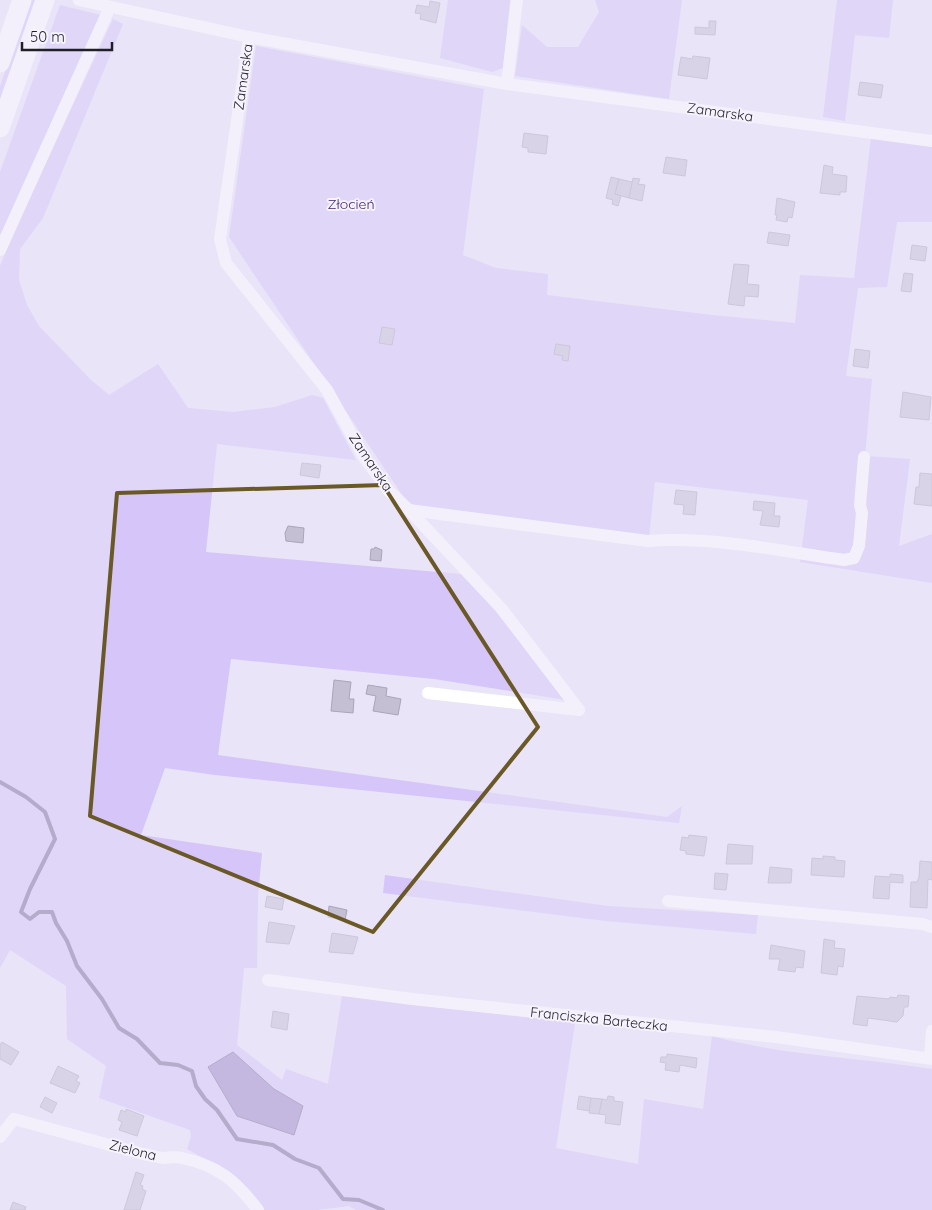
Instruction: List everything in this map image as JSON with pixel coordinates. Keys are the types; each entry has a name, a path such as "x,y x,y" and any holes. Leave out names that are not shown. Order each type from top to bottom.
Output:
{"highway":[{"path":"0,63 22,0"},
{"path":"0,128 45,0"}],"street":[{"name":"Zamarska","path":"79,0 249,37 507,84 932,141"},
{"path":"507,84 517,0"},
{"path":"0,250 110,6"},
{"name":"Zamarska","path":"249,37 220,239 226,263 327,390 365,459 388,491 409,510 501,608 579,710 428,693"},
{"path":"409,510 648,541 674,540 733,544 844,560 854,558 859,546 864,457"},
{"path":"668,901 923,924 932,927"},
{"name":"Franciszka Barteczka","path":"268,980 412,999 590,1019 742,1033 931,1058 932,1031"},
{"name":"Zielona","path":"0,1137 14,1119 143,1154 161,1158 180,1157 210,1166 226,1175 236,1183 258,1210"}],"highlighted area":[{"path":"383,485 538,727 373,932 90,816 117,493"}],"green space":[{"path":"30,0 38,0 0,107 0,86"},
{"path":"448,0 510,0 503,68 492,72 440,58"},
{"path":"595,0 682,0 669,99 515,76 522,25 547,47 578,47 599,12"},
{"path":"837,0 893,0 889,38 855,35 845,121 823,117"},
{"path":"60,5 101,15 0,238 0,172"},
{"path":"113,19 123,24 43,218 20,249 19,280 27,305 39,326 90,379 109,395 158,364 188,408 233,412 275,407 312,395 323,398 356,460 217,444 206,552 461,574 496,609 566,700 434,679 231,659 218,755 667,817 682,806 679,823 215,775 165,768 141,835 262,853 258,895 257,968 244,968 237,1045 282,1080 286,1069 328,1084 342,996 575,1023 556,1148 638,1164 644,1099 703,1109 712,1036 766,1048 932,1069 932,1210 356,1210 349,1206 318,1210 259,1210 232,1174 187,1149 191,1137 190,1130 99,1098 106,1066 67,1039 66,986 10,950 0,968 0,266 15,229"},
{"name":"Złocień","path":"256,46 484,89 463,255 496,268 548,274 547,295 795,323 800,275 854,278 871,138 932,146 932,222 897,222 887,287 858,288 846,376 872,379 865,456 910,459 899,546 932,534 932,583 800,562 808,500 655,482 649,537 411,508 229,237"},
{"path":"385,875 608,906 758,915 756,934 606,921 383,893"}],"shaded area":[{"path":"233,1052 274,1089 303,1106 294,1135 237,1116 208,1067"}],"building":[{"path":"430,1 440,3 436,23 420,19 421,14 415,13 417,5 429,7"},
{"path":"709,21 716,21 715,35 695,34 695,27 709,28"},
{"path":"693,56 710,58 707,79 678,75 681,57 692,59"},
{"path":"860,82 883,85 881,98 858,95"},
{"path":"524,133 548,136 546,154 528,152 528,148 522,147"},
{"path":"666,157 687,160 685,176 663,173"},
{"path":"824,165 833,167 832,174 847,176 846,192 840,192 840,195 820,193"},
{"path":"611,177 619,179 615,194 621,196 618,206 612,204 613,200 606,198"},
{"path":"633,178 640,179 638,184 645,185 642,201 629,198"},
{"path":"619,179 632,182 629,198 615,194"},
{"path":"777,198 795,202 792,218 788,217 787,222 776,220"},
{"path":"769,232 790,235 788,246 767,243"},
{"path":"912,245 927,247 925,261 910,259"},
{"path":"734,264 749,265 747,284 759,285 758,297 745,296 744,306 728,304"},
{"path":"904,273 913,274 911,292 901,291"},
{"path":"382,327 395,329 392,345 379,343"},
{"path":"556,344 570,346 568,361 562,360 563,356 554,354"},
{"path":"855,349 870,351 868,368 853,366"},
{"path":"903,392 931,397 929,420 900,417"},
{"path":"302,463 321,465 319,478 300,475"},
{"path":"920,473 932,474 932,506 914,504 916,487 919,487"},
{"path":"676,490 697,492 695,515 683,514 684,505 674,504"},
{"path":"754,501 775,503 774,516 780,516 779,527 760,525 763,511 753,510"},
{"path":"288,526 304,528 303,543 286,541 285,533"},
{"path":"375,547 382,550 381,561 370,560 371,549"},
{"path":"334,680 351,682 349,699 354,699 353,713 331,711"},
{"path":"368,685 387,688 386,696 401,699 398,715 373,711 376,696 366,694"},
{"path":"689,835 707,837 704,856 686,854 686,851 680,850 682,837 688,838"},
{"path":"728,844 753,846 752,864 726,864"},
{"path":"823,856 835,857 835,860 845,861 844,877 811,875 812,858 823,859"},
{"path":"920,861 932,862 932,880 928,879 927,908 910,907 911,882 917,882"},
{"path":"770,867 792,869 791,883 768,883"},
{"path":"715,873 728,874 726,890 714,889"},
{"path":"890,874 903,875 903,883 890,882 889,899 873,898 875,876 890,877"},
{"path":"267,896 284,899 282,910 265,907"},
{"path":"329,906 347,910 345,920 328,917"},
{"path":"269,922 295,926 289,944 266,942"},
{"path":"332,933 358,937 353,954 329,952"},
{"path":"824,939 835,941 834,948 845,949 843,967 838,966 837,975 821,973"},
{"path":"771,945 805,951 803,968 796,967 795,972 778,970 780,959 769,959"},
{"path":"898,995 909,996 908,1007 904,1007 903,1016 897,1022 868,1018 867,1026 853,1024 857,996 889,999 890,997 897,998"},
{"path":"273,1011 289,1014 287,1030 271,1027"},
{"path":"2,1042 19,1052 11,1065 0,1059 0,1045"},
{"path":"667,1054 697,1058 696,1068 680,1065 679,1072 665,1070 666,1063 660,1062 661,1057 667,1057"},
{"path":"58,1066 79,1076 76,1081 80,1083 75,1093 50,1083"},
{"path":"579,1096 591,1098 590,1111 577,1109"},
{"path":"608,1096 614,1097 614,1101 623,1102 620,1125 605,1123 606,1115 599,1114 602,1099 607,1100"},
{"path":"45,1097 57,1103 52,1113 40,1107"},
{"path":"591,1098 602,1099 599,1114 589,1113"},
{"path":"126,1109 144,1116 137,1136 119,1130 122,1122 118,1120 121,1110 126,1112"},
{"path":"136,1172 144,1175 140,1185 146,1191 140,1210 124,1210"},
{"path":"13,1202 26,1207 25,1210 10,1210"}],"waterway":[{"path":"0,782 26,797 45,812 55,839 30,889 21,912 30,919 39,912 52,912 77,966 102,999 119,1028 137,1039 160,1063 178,1065 192,1071 196,1086 205,1099 217,1110 237,1139 273,1145 295,1159 319,1168 343,1199 359,1200 383,1210"}]}
